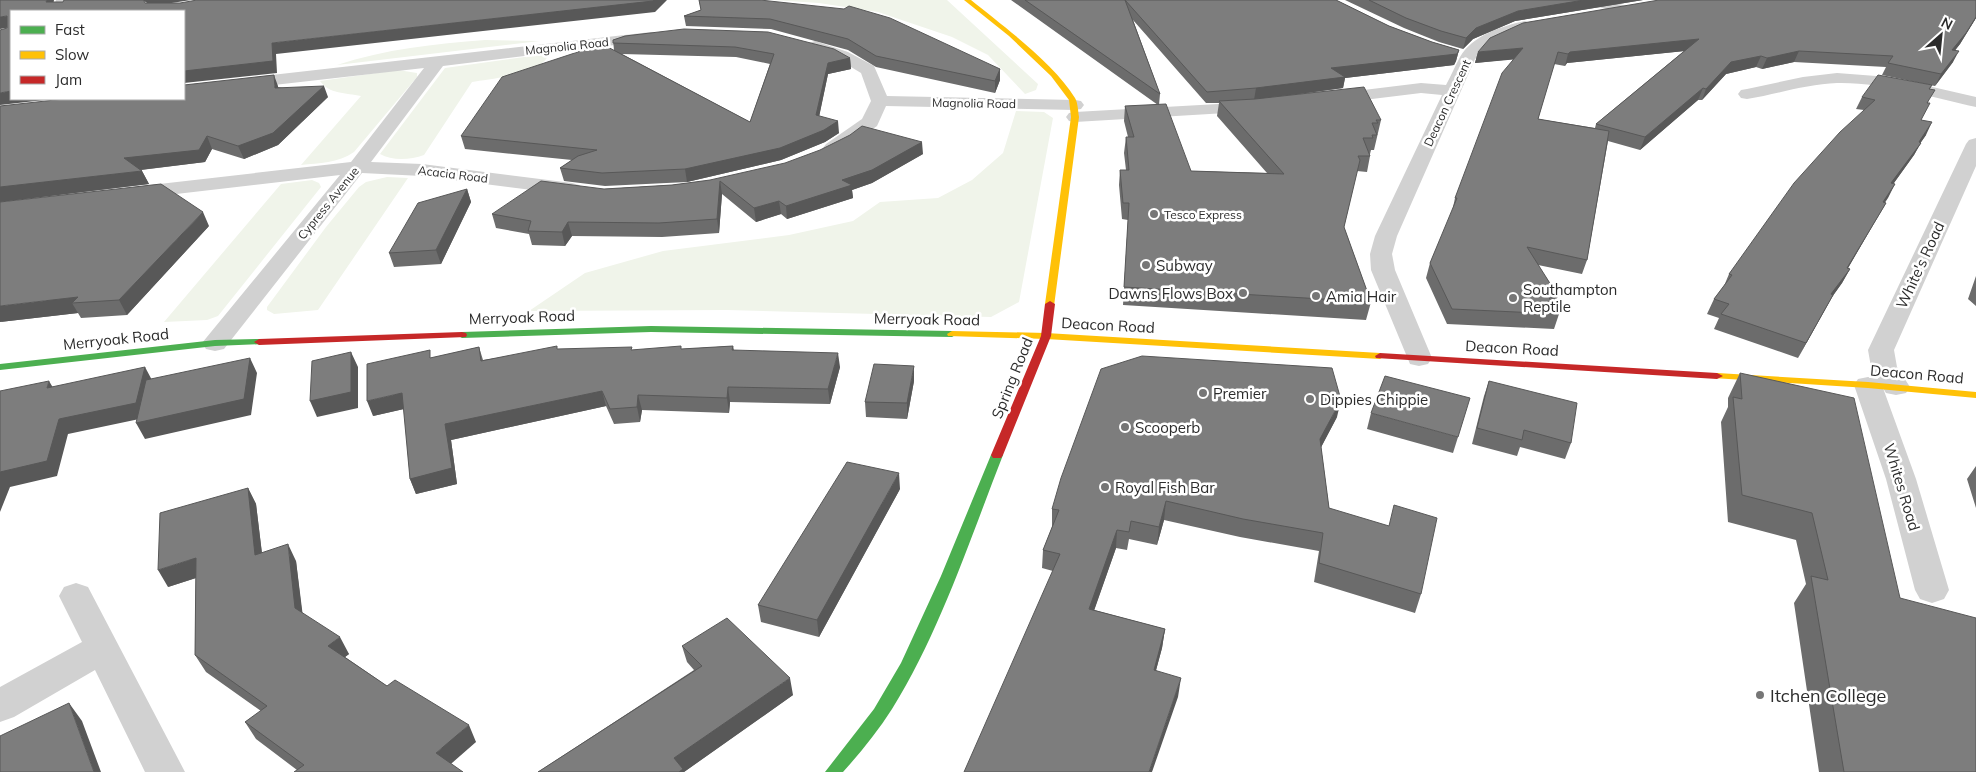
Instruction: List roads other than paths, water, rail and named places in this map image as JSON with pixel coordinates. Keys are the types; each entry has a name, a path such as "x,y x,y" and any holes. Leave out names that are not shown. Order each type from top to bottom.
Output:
{"street":[{"path":"967,0 1011,35 1053,75 1075,111"},
{"path":"1585,8 1634,8"},
{"name":"Deacon Crescent","path":"1419,358 1383,270 1381,254 1386,236 1451,91 1459,55 1515,28 1543,23"},
{"name":"Magnolia Road","path":"185,90 667,35"},
{"path":"798,42 842,55 868,70 880,101 870,122 833,148 816,155"},
{"name":"Cypress Avenue","path":"216,343 357,167 438,61"},
{"path":"1747,94 1821,79 1846,78 1893,85 1976,102"},
{"path":"1313,101 1421,88 1451,91"},
{"name":"Magnolia Road","path":"880,101 1075,111 1271,106"},
{"name":"Spring Road","path":"833,772 852,750 892,694 927,625 1046,336 1075,111"},
{"name":"White's Road","path":"1882,386 1884,367 1882,350 1976,144"},
{"name":"Acacia Road","path":"118,195 357,167 422,170 595,192"},
{"name":"Merryoak Road","path":"0,367 216,343 636,329 1046,336"},
{"name":"Deacon Road","path":"1046,336 1882,386 1976,395"},
{"name":"Whites Road","path":"1882,386 1901,479 1932,590"},
{"path":"76,596 165,772"},
{"path":"0,706 103,648"}],"place":[{"name":"Tesco Express","path":"1154,214"},
{"name":"Subway","path":"1146,265"},
{"name":"Dawns Flows Box","path":"1243,293"},
{"name":"Amia Hair","path":"1316,296"},
{"name":"Southampton Reptile","path":"1513,298"},
{"name":"Premier","path":"1203,393"},
{"name":"Dippies Chippie","path":"1310,399"},
{"name":"Scooperb","path":"1125,427"},
{"name":"Royal Fish Bar","path":"1105,487"},
{"name":"Itchen College","path":"1760,695"}]}
